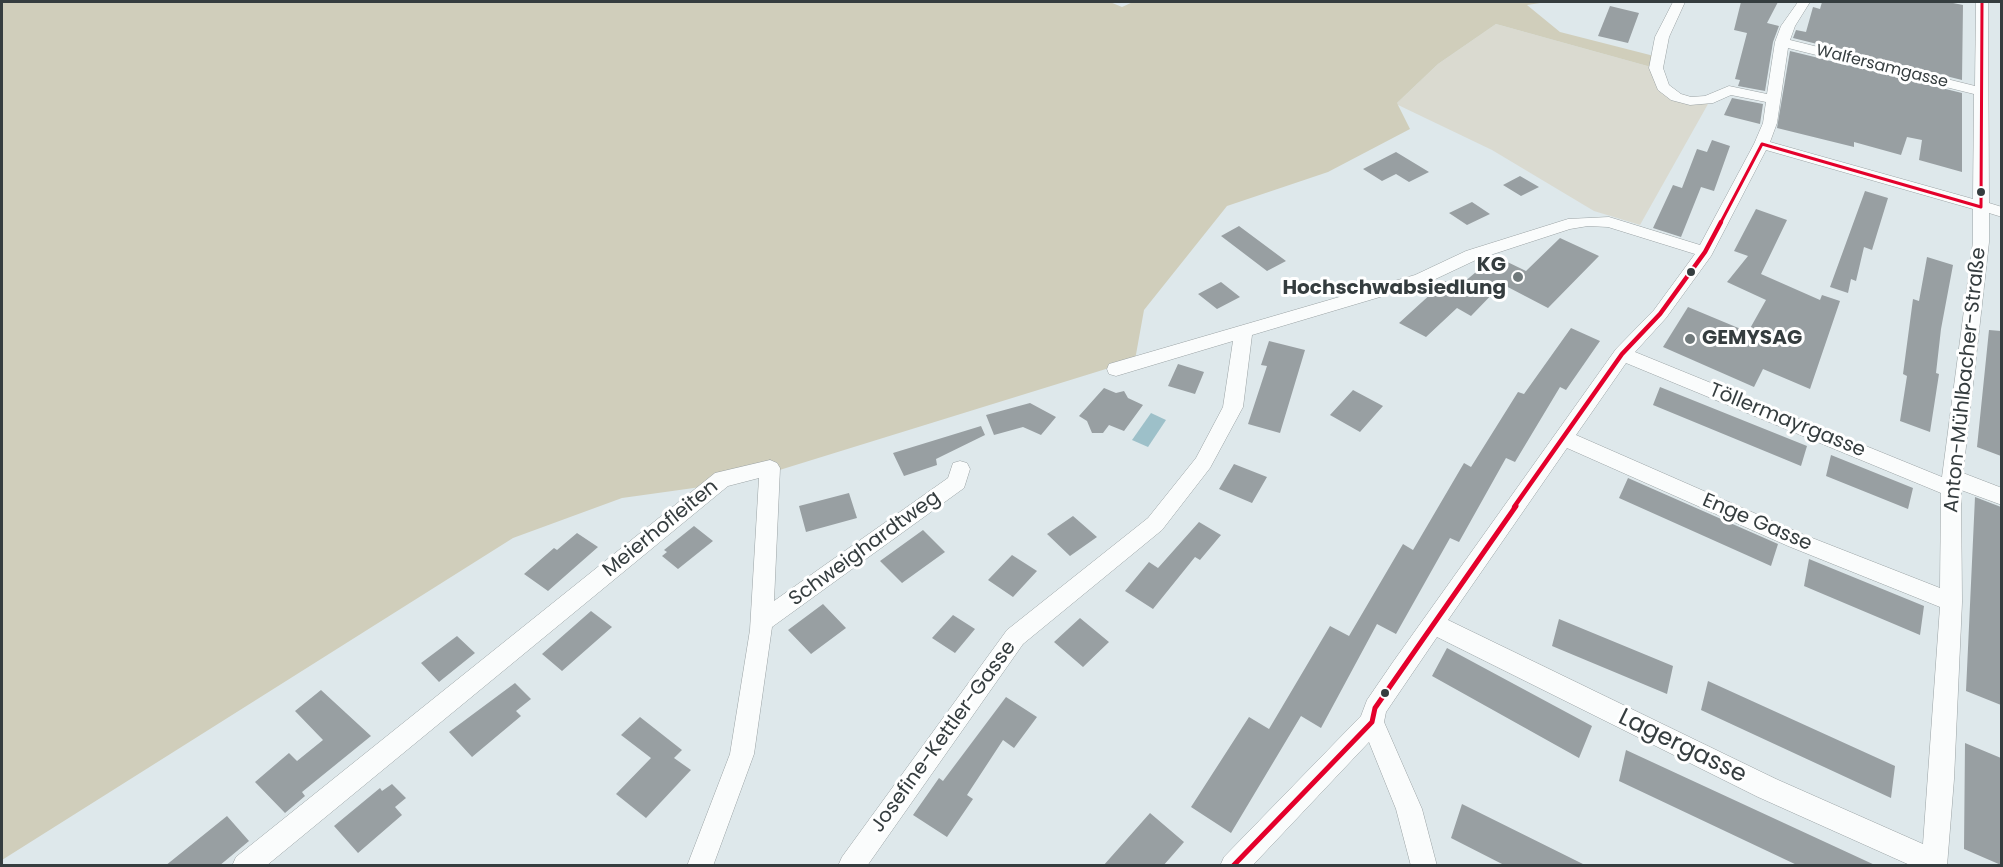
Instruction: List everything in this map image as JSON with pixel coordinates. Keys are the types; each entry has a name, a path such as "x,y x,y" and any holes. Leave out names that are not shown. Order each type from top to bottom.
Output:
{"street":[{"path":"1678,2 1662,37 1656,68 1663,87 1676,97 1690,101 1708,99 1729,90 1774,100"},
{"path":"1233,866 1372,722 1375,708 1622,354 1660,314 1705,252 1762,144 1774,100 1782,42 1788,26 1804,2"},
{"name":"Anton-Mühlbacher-Straße","path":"1934,864 1942,779 1951,602 1952,483 1981,242 1982,92 1978,2"},
{"name":"Walfersamgasse","path":"1782,42 1982,92"},
{"path":"1762,144 2001,212"},
{"path":"1116,369 1421,279 1472,255 1568,224 1588,221 1609,222 1705,252"},
{"name":"Josefine-Kettler-Gasse","path":"851,866 1015,637 1155,524 1203,463 1233,407 1243,333"},
{"name":"Töllermayrgasse","path":"1622,354 1952,483 2001,497"},
{"name":"Enge Gasse","path":"1564,439 1795,540 1951,602"},
{"name":"Meierhofleiten","path":"245,866 722,479 770,468 761,623 742,754 700,866"},
{"name":"Schweighardtweg","path":"761,623 957,482 960,468"},
{"name":"Lagergasse","path":"1433,624 1767,788 1934,864"},
{"path":"1372,722 1410,809 1424,866"}],"shaded area":[{"path":"2,2 1110,2 1122,7 1133,2 1547,2 1527,5 1560,32 1654,56 1651,67 1496,24 1438,64 1397,103 1410,129 1328,172 1227,206 1144,310 1135,360 744,481 622,498 513,538 2,860"},
{"path":"1496,24 1651,67 1671,98 1685,104 1708,104 1640,225 1594,211 1492,150 1396,104 1438,64"}],"water":[{"path":"1151,413 1166,420 1148,447 1132,440"}],"building":[{"path":"1741,2 1778,2 1767,23 1779,26 1773,42 1765,91 1738,86 1740,80 1735,79 1747,33 1734,30"},
{"path":"1822,2 1948,2 1963,5 1962,80 1793,38 1796,30 1806,32 1813,7 1820,9"},
{"path":"1610,6 1639,13 1628,43 1598,36"},
{"path":"1790,51 1962,93 1962,172 1919,160 1922,140 1907,137 1901,155 1854,142 1854,147 1777,128"},
{"path":"1732,98 1763,104 1760,124 1724,115"},
{"path":"1712,140 1730,146 1714,191 1701,187 1681,237 1653,228 1673,185 1682,188 1697,149 1707,152"},
{"path":"1396,152 1429,172 1409,182 1396,174 1382,181 1363,169"},
{"path":"1520,176 1539,187 1521,196 1503,185"},
{"path":"1865,191 1888,198 1872,250 1864,247 1856,281 1851,279 1848,293 1830,287"},
{"path":"1472,202 1490,214 1467,225 1449,213"},
{"path":"1756,209 1787,220 1761,274 1820,300 1822,295 1840,301 1810,389 1763,369 1754,387 1663,347 1688,307 1748,332 1766,300 1727,282 1748,256 1734,251"},
{"path":"1239,226 1286,261 1267,271 1221,236"},
{"path":"1560,238 1599,256 1548,308 1502,284 1471,316 1457,308 1426,337 1399,323 1445,281 1457,288 1495,256 1526,271"},
{"path":"1927,257 1953,265 1941,329 1936,373 1939,374 1930,432 1900,421 1907,376 1903,374 1913,299 1919,301"},
{"path":"1221,282 1240,297 1217,309 1198,294"},
{"path":"1571,328 1600,341 1566,390 1560,387 1515,462 1506,458 1459,542 1450,538 1396,634 1377,624 1321,728 1301,716 1231,833 1191,807 1249,717 1269,729 1330,626 1349,636 1403,544 1413,550 1464,463 1471,467 1518,392 1524,394"},
{"path":"1989,330 2001,331 2001,456 1977,447"},
{"path":"1269,341 1305,350 1280,433 1248,424 1267,366 1261,365"},
{"path":"1178,364 1204,372 1195,394 1168,386"},
{"path":"1660,387 1807,446 1801,466 1653,405"},
{"path":"1104,388 1116,393 1124,391 1128,398 1143,405 1124,431 1109,425 1103,433 1092,433 1087,421 1079,416"},
{"path":"1353,390 1383,406 1360,432 1330,415"},
{"path":"1030,403 1056,417 1041,435 1023,427 994,435 986,415"},
{"path":"981,426 985,435 936,459 937,465 904,476 893,453"},
{"path":"1831,455 1913,488 1908,509 1826,476"},
{"path":"1234,464 1267,477 1252,503 1219,489"},
{"path":"1628,478 1778,544 1771,566 1619,498"},
{"path":"849,493 857,518 806,532 799,506"},
{"path":"1975,497 2001,507 2001,705 1966,691"},
{"path":"1073,516 1097,537 1070,556 1047,534"},
{"path":"1199,522 1221,535 1200,560 1195,557 1153,609 1125,591 1149,562 1158,568"},
{"path":"694,526 713,541 678,569 662,556 667,552 664,550"},
{"path":"923,530 945,552 902,583 880,561"},
{"path":"577,533 598,547 548,591 524,574 554,548 557,550"},
{"path":"1012,555 1037,571 1013,597 988,580"},
{"path":"1809,559 1924,606 1920,635 1804,586"},
{"path":"823,604 846,628 811,654 788,630"},
{"path":"591,611 612,627 562,671 542,654"},
{"path":"953,615 975,629 955,653 932,638"},
{"path":"1080,618 1109,642 1083,667 1054,642"},
{"path":"1559,619 1673,666 1667,694 1552,646"},
{"path":"457,636 475,653 439,682 421,663"},
{"path":"1447,648 1592,726 1579,758 1432,676"},
{"path":"1708,681 1895,766 1891,798 1701,710"},
{"path":"515,683 531,699 516,711 521,716 472,757 449,732"},
{"path":"321,690 371,736 302,792 305,796 285,813 255,782 289,753 297,761 323,740 295,711"},
{"path":"1006,697 1037,717 1014,748 1003,740 967,795 973,799 947,837 913,815 939,778 943,781"},
{"path":"640,717 682,750 674,758 691,770 646,818 616,794 651,758 621,735"},
{"path":"1965,743 2001,758 2001,865 1964,849"},
{"path":"1626,750 1877,866 1799,866 1619,781"},
{"path":"392,784 406,798 395,807 402,815 358,853 334,826 380,788 382,791"},
{"path":"1462,804 1587,866 1506,866 1451,838"},
{"path":"1150,813 1184,842 1163,866 1103,866"},
{"path":"227,816 249,841 219,866 165,866"}],"transit line":[{"path":"1981,207 1982,2"},
{"path":"1762,144 1981,207"},
{"path":"1233,866 1372,722 1375,708 1401,669 1622,354 1660,314 1705,252 1762,144"}],"place":[{"name":"KG Hochschwabsiedlung","path":"1518,277"},
{"name":"GEMYSAG","path":"1690,339"}]}
